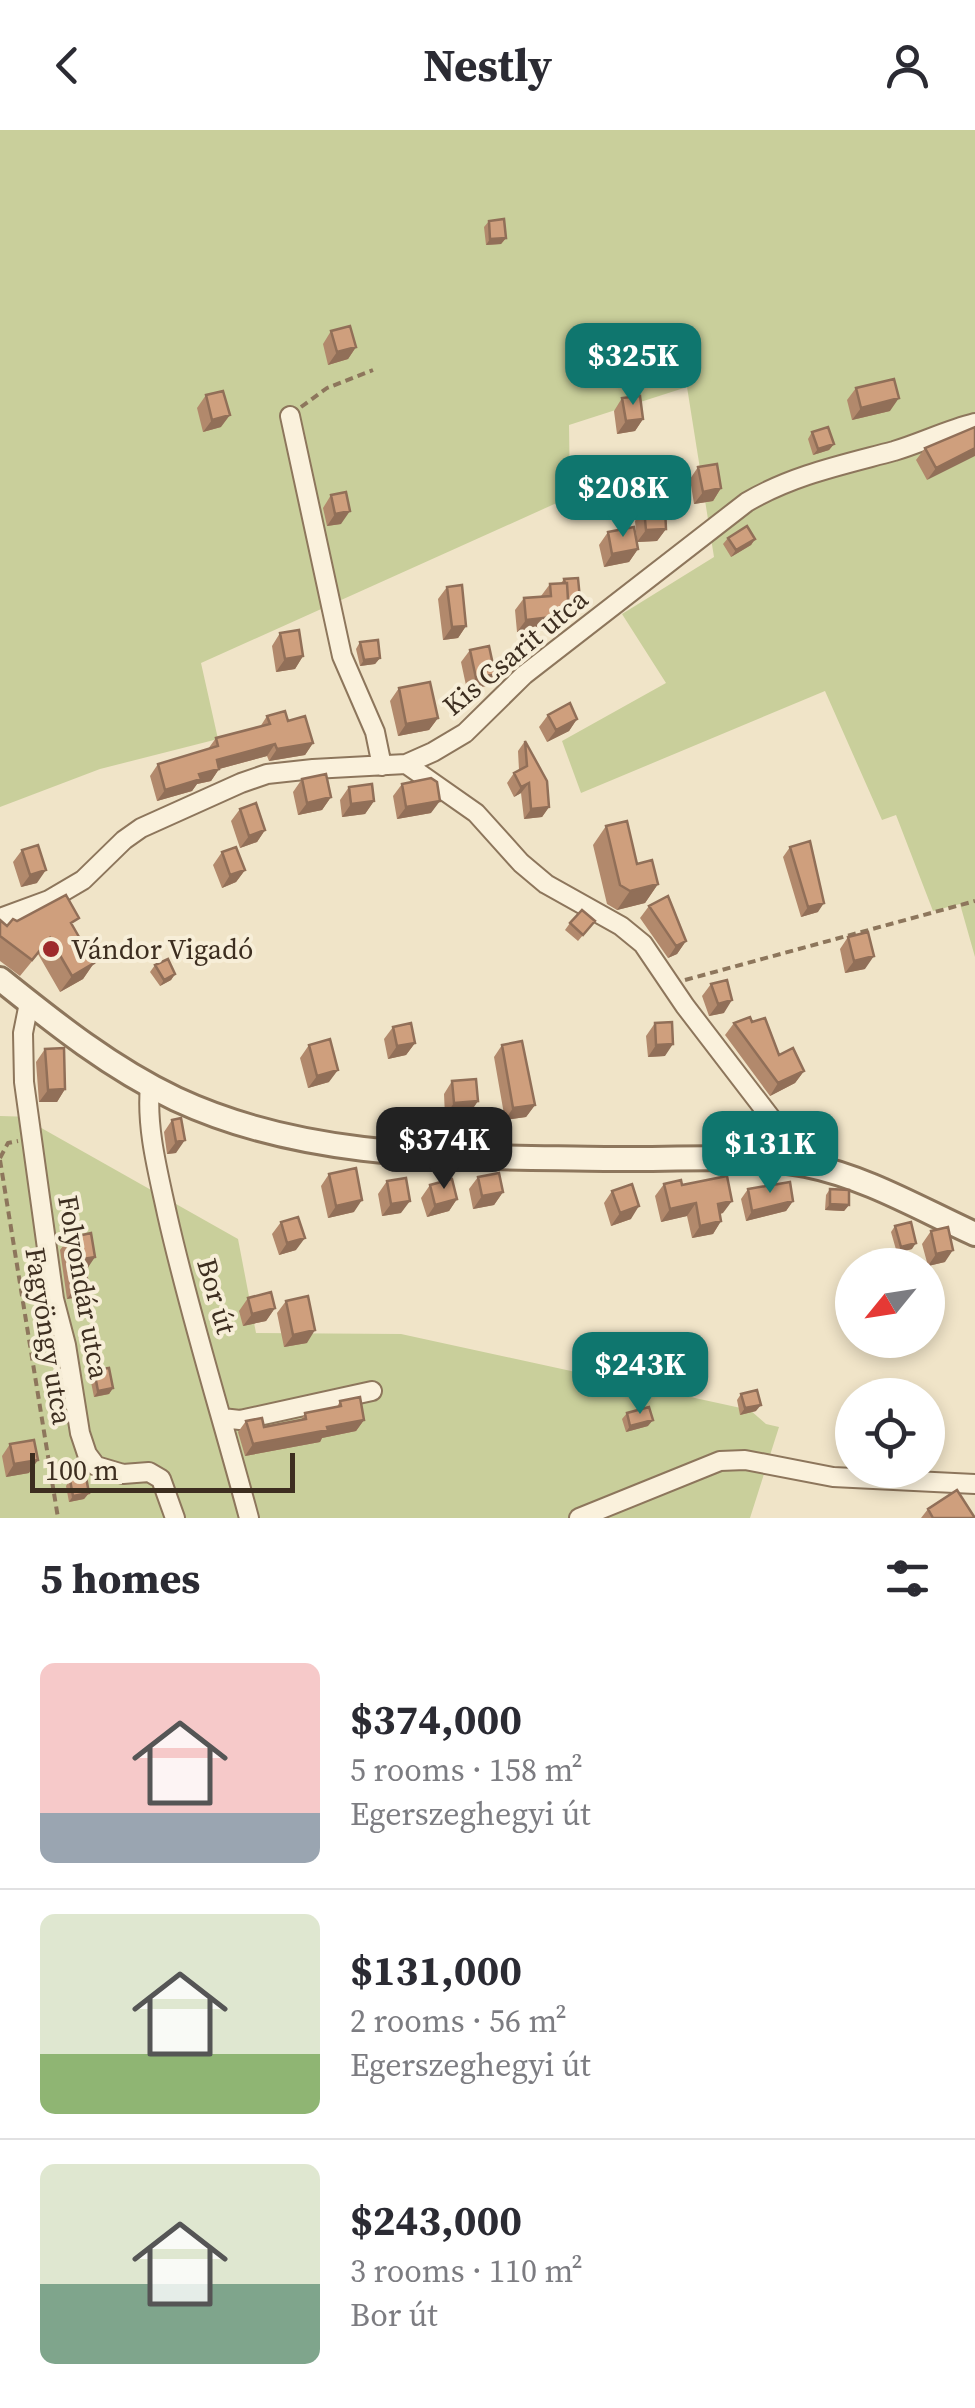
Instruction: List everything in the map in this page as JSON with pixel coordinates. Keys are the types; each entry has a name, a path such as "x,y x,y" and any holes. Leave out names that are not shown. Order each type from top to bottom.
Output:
{"street":[{"path":"290,416 342,656 376,732 382,766"},
{"name":"Kis Csarit utca","path":"406,764 465,733 524,676 746,502 828,467 897,450 975,423"},
{"path":"0,918 49,900 82,880 141,828 228,788 267,774 406,764 476,813 521,863 546,884 621,926 644,944 774,1122 777,1161"},
{"path":"0,979 96,1054 150,1086 245,1126 306,1142 356,1150 802,1164 847,1176 975,1234"},
{"name":"Folyondár utca","path":"29,1003 23,1033 24,1082 54,1299 66,1345 80,1433 86,1454 96,1466 123,1474 149,1472 161,1479 174,1518"},
{"name":"Bor út","path":"150,1086 148,1108 177,1259 249,1518"},
{"path":"222,1418 240,1420 372,1391"},
{"path":"579,1518 720,1461 745,1460 833,1477 975,1484"}],"path":[{"path":"290,416 327,388 373,370"},
{"path":"671,984 975,901"},
{"name":"Fagyöngy utca","path":"0,1160 58,1518"}],"green space":[{"path":"0,130 975,130 975,957 960,904 933,911 896,815 882,820 825,691 581,793 562,741 666,683 622,614 714,557 687,387 569,425 570,497 201,663 218,739 100,769 0,807"},
{"path":"0,1116 35,1117 36,1125 238,1239 256,1333 401,1334 750,1410 766,1424 779,1427 750,1518 0,1518"}],"building":[{"path":"504,219 506,238 490,239 489,221"},
{"path":"350,326 356,347 337,352 331,331"},
{"path":"894,379 899,398 861,408 856,388"},
{"path":"223,391 230,415 212,420 206,395"},
{"path":"640,396 643,419 626,421 622,398"},
{"path":"828,427 834,444 818,449 812,432"},
{"path":"975,427 975,448 936,468 925,448"},
{"path":"717,464 721,488 703,492 698,467"},
{"path":"346,492 350,511 335,514 331,495"},
{"path":"665,507 666,529 646,530 644,509"},
{"path":"747,526 755,539 736,550 728,538"},
{"path":"634,527 638,549 612,554 608,532"},
{"path":"578,578 580,599 568,600 564,579"},
{"path":"567,583 569,615 526,620 524,598 551,596 550,584"},
{"path":"462,585 466,626 452,627 447,587"},
{"path":"299,630 303,656 285,659 280,633"},
{"path":"378,640 380,658 364,660 360,642"},
{"path":"489,646 495,674 476,678 470,650"},
{"path":"430,682 438,718 406,724 399,688"},
{"path":"570,703 577,719 556,730 548,715"},
{"path":"285,711 288,721 305,716 313,743 277,749 275,744 217,760 219,769 165,790 158,764 218,746 216,738 270,724 267,716"},
{"path":"525,741 547,781 549,807 531,809 529,783 521,787 514,773 527,766"},
{"path":"326,774 331,797 307,803 302,779"},
{"path":"431,778 437,782 440,801 406,807 402,784"},
{"path":"372,784 374,801 351,804 349,787"},
{"path":"256,803 265,830 249,836 240,809"},
{"path":"627,821 637,864 652,860 658,884 630,891 620,885 606,826"},
{"path":"810,841 824,903 808,907 790,847"},
{"path":"38,845 46,870 30,875 22,850"},
{"path":"236,847 245,870 230,875 222,852"},
{"path":"66,895 79,918 71,923 94,963 72,976 50,938 32,960 0,936 0,920 7,926 13,919 17,921"},
{"path":"668,896 686,941 676,946 649,906"},
{"path":"582,910 595,921 583,935 570,923"},
{"path":"868,932 874,956 854,961 848,937"},
{"path":"168,959 175,974 164,980 155,965"},
{"path":"727,980 732,1000 718,1004 711,984"},
{"path":"750,1017 752,1022 765,1018 779,1055 793,1048 804,1071 778,1083 734,1023"},
{"path":"672,1022 673,1044 656,1045 655,1023"},
{"path":"411,1023 415,1043 397,1046 393,1027"},
{"path":"330,1039 338,1070 317,1076 309,1045"},
{"path":"522,1041 535,1105 513,1108 502,1045"},
{"path":"64,1048 65,1089 48,1090 45,1049"},
{"path":"476,1079 478,1101 454,1103 452,1081"},
{"path":"181,1118 185,1140 176,1142 172,1120"},
{"path":"356,1168 362,1200 336,1206 329,1174"},
{"path":"499,1173 503,1192 482,1196 478,1177"},
{"path":"727,1176 732,1201 718,1204 721,1221 700,1226 696,1203 670,1209 664,1184 681,1180 682,1185"},
{"path":"406,1178 410,1201 391,1204 387,1181"},
{"path":"452,1179 457,1199 435,1205 430,1185"},
{"path":"790,1182 793,1201 752,1211 748,1189"},
{"path":"632,1184 639,1206 620,1213 612,1191"},
{"path":"830,1189 849,1190 849,1205 830,1204"},
{"path":"298,1217 305,1238 287,1243 281,1222"},
{"path":"911,1222 916,1243 901,1247 895,1226"},
{"path":"948,1227 953,1250 935,1248 931,1231"},
{"path":"91,1233 95,1257 83,1259 88,1284 76,1287 69,1238"},
{"path":"271,1292 275,1308 252,1314 248,1298"},
{"path":"308,1296 315,1330 293,1335 286,1301"},
{"path":"109,1368 113,1388 98,1391 94,1370"},
{"path":"757,1390 761,1405 745,1408 741,1394"},
{"path":"360,1397 364,1420 253,1444 246,1421 262,1418 264,1427 306,1419 305,1413 341,1406 340,1401"},
{"path":"649,1407 653,1420 630,1426 627,1413"},
{"path":"34,1440 38,1460 14,1464 10,1444"},
{"path":"86,1477 89,1493 73,1496 70,1480"},
{"path":"957,1490 975,1518 933,1518 928,1509"}],"place":[{"name":"Vándor Vigadó","path":"51,949"}]}
